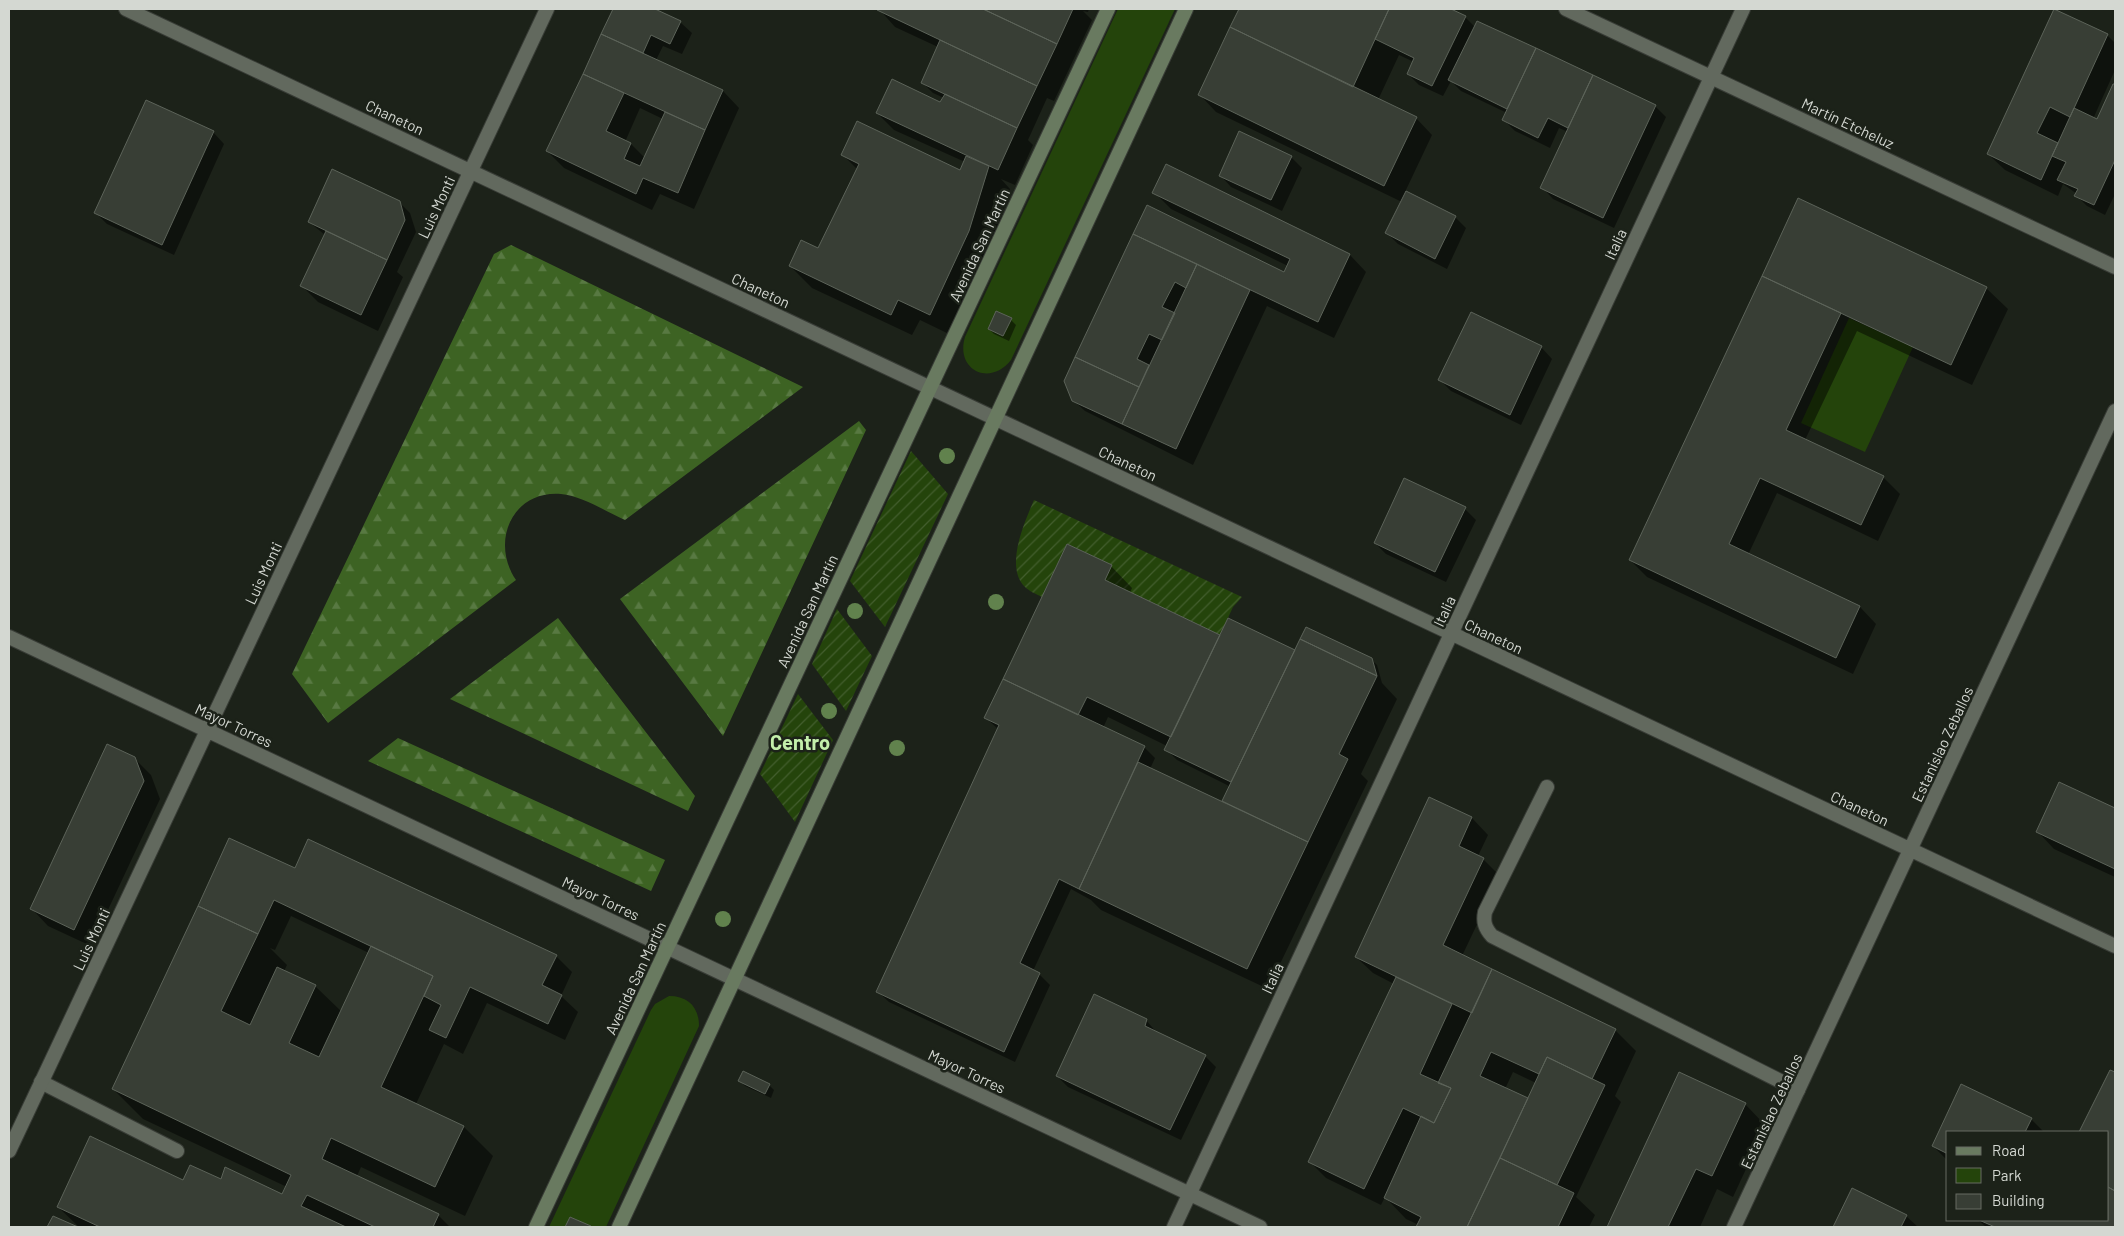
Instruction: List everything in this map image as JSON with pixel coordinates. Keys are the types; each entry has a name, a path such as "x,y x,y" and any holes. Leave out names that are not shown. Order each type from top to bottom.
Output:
{"main road":[{"name":"Avenida San Martín","path":"536,1227 1108,9"},
{"path":"619,1227 1186,9"}],"street":[{"name":"Chaneton","path":"126,9 2115,946"},
{"name":"Luis Monti","path":"9,1151 547,9"},
{"name":"Martín Etcheluz","path":"1566,9 2115,267"},
{"name":"Italia","path":"1174,1227 1743,9"},
{"name":"Estanislao Zeballos","path":"1734,1227 2115,411"},
{"name":"Mayor Torres","path":"9,637 1260,1227"},
{"path":"1546,787 1485,912 1483,920 1486,929 1492,936 1798,1090"},
{"path":"41,1082 177,1151"}],"green space":[{"path":"1118,9 1175,9 1011,360 1003,368 994,372 976,371 965,358 963,349 965,337"},
{"path":"511,245 803,387 625,520 569,495 544,495 530,500 518,509 510,521 506,535 505,550 508,565 516,580 328,723 292,674 494,254"},
{"path":"1849,318 1913,347 1865,452 1801,423"},
{"path":"859,421 866,430 723,736 620,599"},
{"path":"911,451 948,494 885,627 850,581"},
{"path":"1034,500 1242,597 1233,607 1220,635 1105,580 1111,565 1067,544 1042,597 1028,590 1019,578 1016,568 1016,556 1022,531"},
{"path":"837,609 872,656 846,711 812,664"},
{"path":"558,618 695,796 688,811 450,699"},
{"path":"798,694 833,740 795,822 760,774"},
{"path":"398,738 665,860 651,891 368,761"},
{"path":"669,996 687,1000 695,1008 699,1026 606,1227 549,1227 651,1010 655,1004"}],"building":[{"path":"613,9 655,9 681,21 670,44 651,35 643,53 601,34"},
{"path":"877,9 983,9 1057,44 1037,86"},
{"path":"983,9 1073,9 1057,44"},
{"path":"1239,9 1389,9 1353,87 1230,27"},
{"path":"1389,9 1451,9 1466,16 1432,86 1407,74 1414,58 1375,39"},
{"path":"2054,9 2108,34 2070,117 2050,107 2037,133 2058,143 2041,180 1987,154"},
{"path":"1477,21 1536,48 1507,109 1448,80"},
{"path":"1230,27 1417,117 1384,186 1198,95"},
{"path":"601,34 723,90 705,130 583,74"},
{"path":"940,40 1037,86 1017,128 921,83"},
{"path":"1536,48 1593,75 1568,128 1548,118 1538,138 1502,120"},
{"path":"583,74 624,93 606,131 631,143 624,159 640,166 665,112 705,130 678,193 643,178 636,194 546,151"},
{"path":"1593,75 1656,105 1603,218 1540,188"},
{"path":"892,79 940,102 945,94 1017,128 998,170 876,113"},
{"path":"2113,84 2115,84 2115,160 2094,205 2074,196 2078,189 2057,180 2066,162 2052,156 2074,108 2097,119"},
{"path":"146,100 214,131 162,245 94,213"},
{"path":"857,121 960,170 966,156 989,166 969,231 930,315 898,300 891,315 789,266 801,240 818,248 859,164 841,155"},
{"path":"1239,131 1292,156 1271,200 1219,176"},
{"path":"1166,164 1350,254 1318,322 1133,234 1147,205 1284,272 1290,259 1152,193"},
{"path":"332,169 400,201 405,220 387,260 308,222"},
{"path":"1406,191 1456,216 1435,259 1385,233"},
{"path":"1798,198 1987,287 1951,365 1762,276"},
{"path":"326,231 387,260 361,315 300,286"},
{"path":"1133,234 1197,264 1186,288 1175,282 1162,307 1175,313 1162,340 1149,334 1137,359 1149,365 1139,387 1075,357"},
{"path":"1197,264 1250,290 1176,449 1122,424"},
{"path":"1762,276 1841,313 1786,430 1884,476 1861,525 1760,478 1729,544 1860,606 1836,658 1629,560"},
{"path":"996,311 1012,318 1003,336 988,329"},
{"path":"1471,312 1542,346 1510,415 1438,380"},
{"path":"1075,357 1139,387 1122,424 1072,401 1064,381"},
{"path":"1404,478 1466,507 1435,572 1374,543"},
{"path":"1067,544 1112,565 1105,580 1220,635 1171,737 1087,697 1078,715 1003,679"},
{"path":"1228,618 1295,650 1231,782 1164,750"},
{"path":"1306,627 1372,658 1377,676 1300,639"},
{"path":"1300,639 1377,676 1339,754 1348,759 1308,842 1222,801"},
{"path":"1003,679 1145,746 1079,889 1059,879 1020,963 1040,973 1004,1052 876,992 999,725 984,718"},
{"path":"107,744 135,757 144,781 74,930 30,909"},
{"path":"1138,762 1308,842 1247,969 1079,889"},
{"path":"2059,782 2115,808 2115,869 2036,832"},
{"path":"1429,797 1472,817 1459,846 1484,858 1443,945 1492,969 1472,1013 1355,957"},
{"path":"229,838 295,868 308,839 557,955 542,985 562,995 548,1024 470,987 446,1038 429,1030 441,1005 424,996 433,976 274,900 258,934 198,906"},
{"path":"198,906 258,934 221,1011 250,1025 277,967 316,985 289,1043 319,1057 371,946 433,976 381,1087 464,1126 435,1187 331,1138 322,1159 439,1214 433,1227 375,1227 307,1195 301,1206 346,1227 100,1227 57,1207 90,1136 183,1180 190,1165 221,1179 225,1167 282,1194 291,1175 112,1089"},
{"path":"1492,969 1616,1029 1592,1079 1547,1057 1539,1074 1491,1052 1480,1076 1528,1098 1467,1227 1416,1227 1421,1217 1384,1198 1421,1116 1434,1123 1451,1088 1438,1083"},
{"path":"1396,977 1452,1004 1420,1074 1451,1088 1434,1123 1403,1108 1364,1189 1308,1162"},
{"path":"1094,994 1147,1019 1145,1026 1206,1055 1170,1130 1056,1076"},
{"path":"1547,1057 1605,1085 1557,1185 1500,1158"},
{"path":"2110,1070 2115,1072 2115,1191 2109,1188 2109,1131 2080,1131"},
{"path":"743,1071 770,1084 765,1094 738,1081"},
{"path":"1679,1072 1746,1103 1712,1176 1696,1169 1668,1227 1607,1227"},
{"path":"1961,1084 2032,1118 2026,1131 1946,1131 1946,1153 1932,1146"},
{"path":"1500,1158 1574,1193 1558,1227 1467,1227"},
{"path":"1852,1188 1907,1215 1901,1227 1833,1227"},
{"path":"2109,1188 2115,1191 2115,1227 1995,1227 1981,1221 2109,1221"},
{"path":"53,1216 78,1227 47,1227"},
{"path":"570,1217 591,1226 565,1227"}],"district":[{"name":"Centro","path":"800,742"}]}
